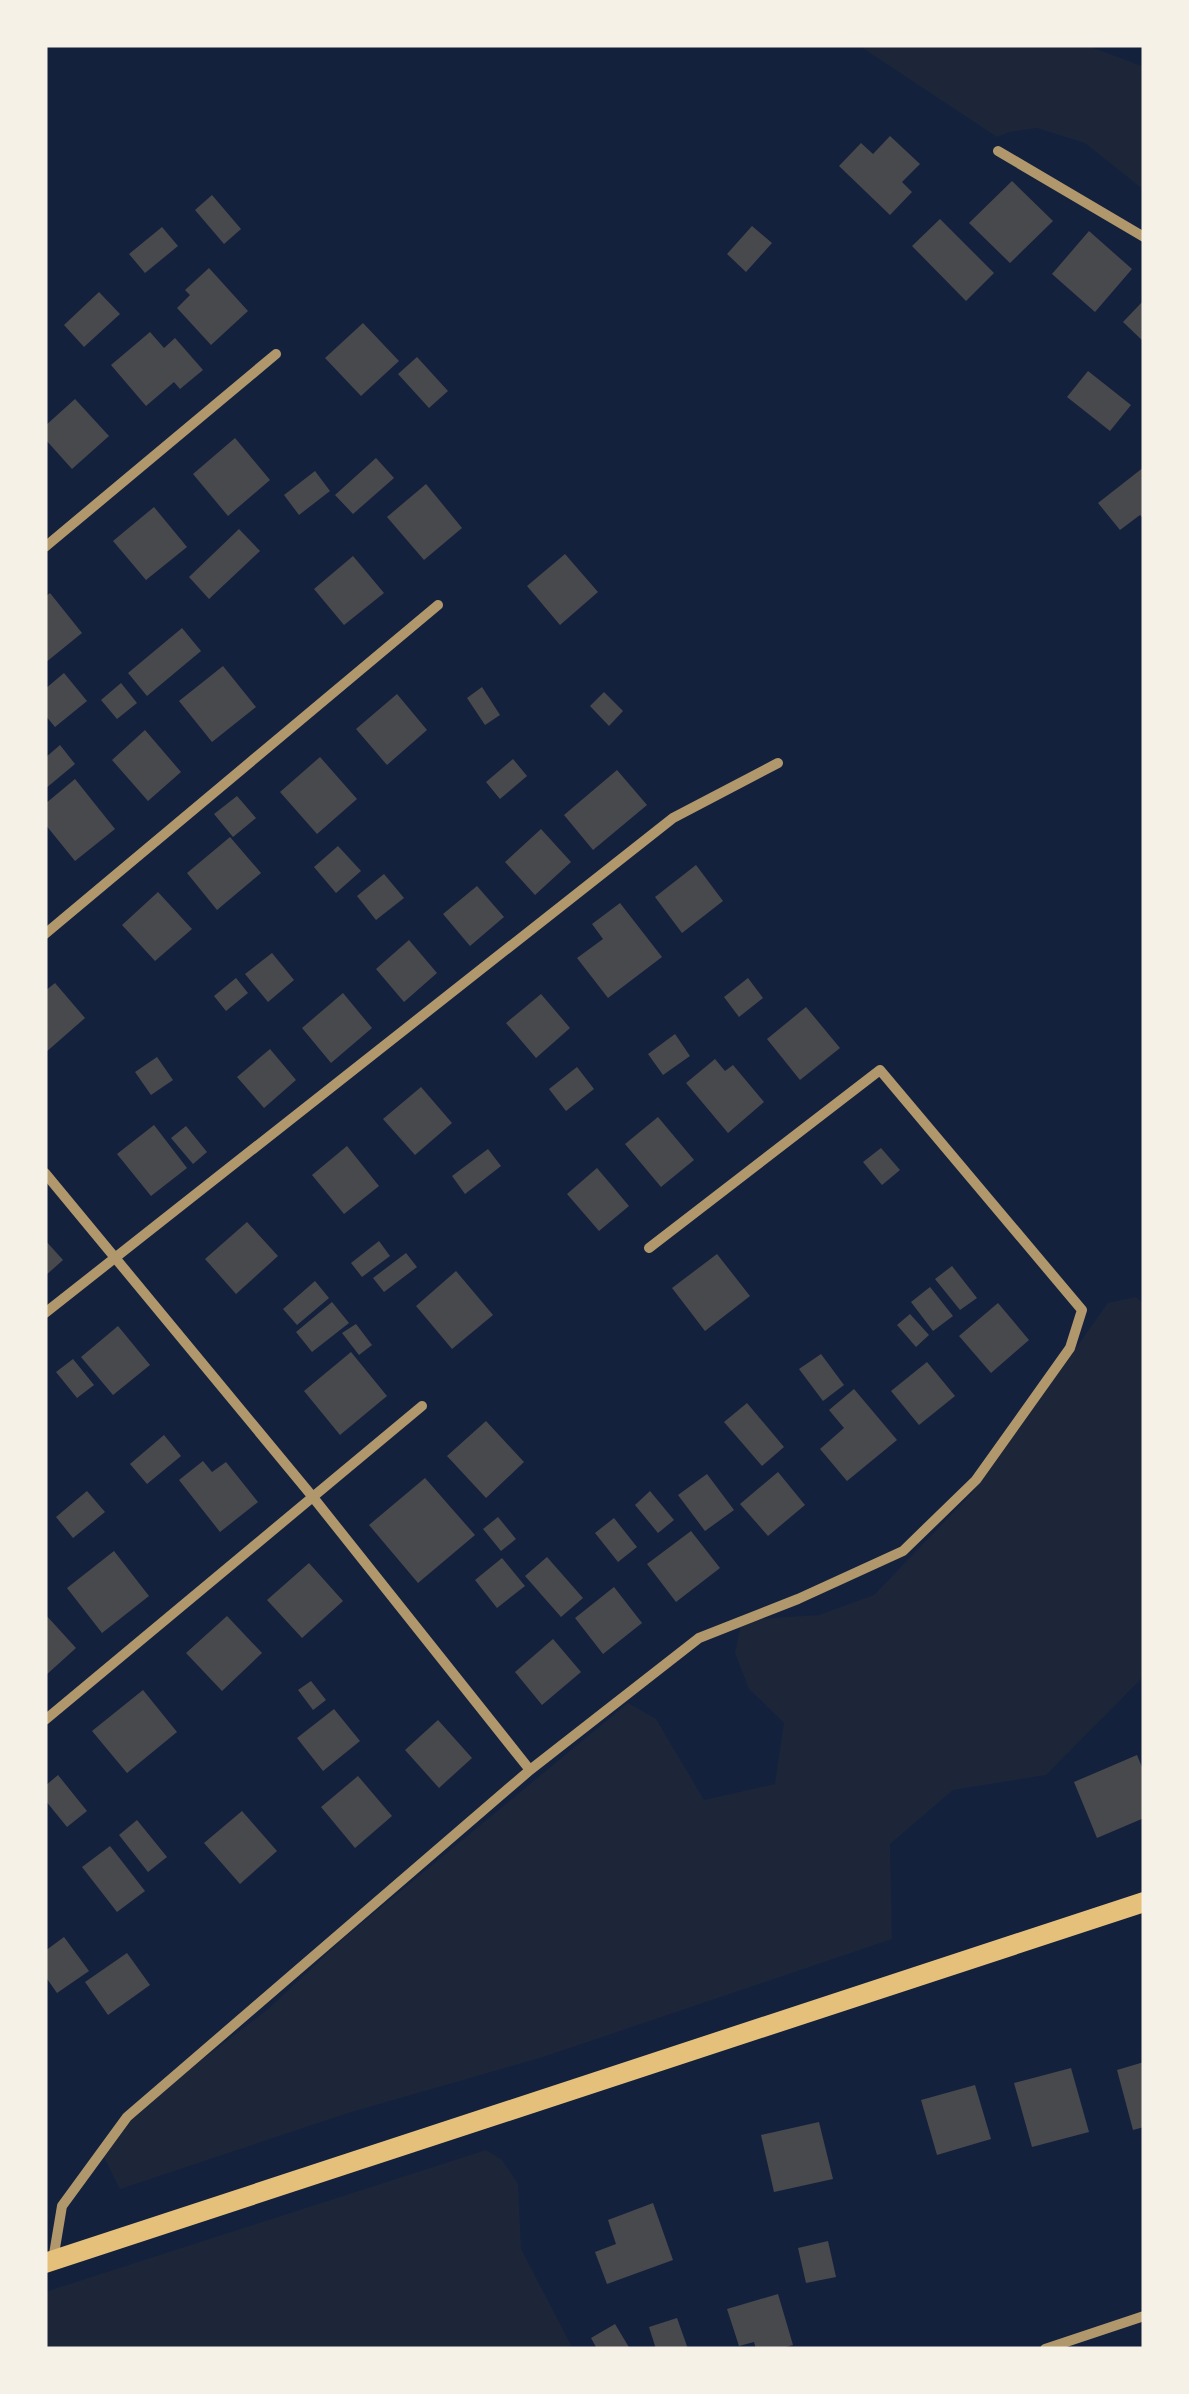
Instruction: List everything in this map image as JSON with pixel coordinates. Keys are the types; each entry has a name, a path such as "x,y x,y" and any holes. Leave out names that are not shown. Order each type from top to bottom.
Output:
{"main road":[{"path":"49,2262 1144,1902"}],"street":[{"path":"998,151 1144,236"},
{"path":"45,547 276,354"},
{"path":"45,934 438,605"},
{"path":"45,1313 673,818 778,763"},
{"path":"49,2262 62,2206 127,2118 530,1770 699,1638 798,1600 902,1551 976,1480 1070,1348 1082,1310 880,1070 649,1248"},
{"path":"45,1172 312,1496 530,1770"},
{"path":"45,1720 422,1406"},
{"path":"1045,2349 1144,2316"}],"shaded area":[{"path":"858,45 1086,45 1144,67 1144,190 1085,143 1037,128 997,137"},
{"path":"1136,1297 1144,1304 1144,1676 1046,1775 953,1790 890,1844 892,1939 543,2057 348,2113 120,2189 103,2155 127,2117 267,2010 345,1937 628,1703 656,1719 704,1800 775,1784 784,1723 749,1689 735,1653 742,1620 819,1615 874,1595 971,1494 1108,1303"},
{"path":"486,2150 502,2160 518,2184 521,2249 573,2349 45,2349 45,2292"}],"building":[{"path":"890,136 920,164 902,182 912,192 890,215 839,166 861,143 873,154"},
{"path":"1012,181 1053,221 1010,263 969,223"},
{"path":"212,195 241,229 224,244 195,210"},
{"path":"940,219 994,273 966,301 912,246"},
{"path":"752,226 772,243 746,272 727,254"},
{"path":"162,227 178,246 145,273 129,254"},
{"path":"1089,231 1132,269 1095,312 1052,274"},
{"path":"209,268 248,311 211,345 177,308 190,295 185,290"},
{"path":"99,292 120,314 84,347 64,325"},
{"path":"1144,300 1144,342 1123,322"},
{"path":"363,323 399,361 361,396 325,358"},
{"path":"150,332 164,348 175,338 203,370 180,389 174,382 146,406 111,365"},
{"path":"417,357 448,391 429,408 398,374"},
{"path":"1088,371 1131,405 1110,431 1067,397"},
{"path":"75,399 109,436 72,469 45,439 45,426"},
{"path":"235,438 270,480 228,516 193,474"},
{"path":"376,458 394,478 353,514 335,495"},
{"path":"1144,467 1144,520 1140,515 1120,530 1098,503"},
{"path":"315,471 330,491 299,515 284,495"},
{"path":"426,484 462,528 424,560 387,517"},
{"path":"154,507 187,547 146,580 113,541"},
{"path":"239,529 260,551 209,599 189,577"},
{"path":"565,554 598,592 560,625 527,586"},
{"path":"353,556 384,593 344,625 314,589"},
{"path":"50,593 82,633 45,663 45,597"},
{"path":"182,628 201,651 147,696 128,673"},
{"path":"223,666 256,707 212,742 179,701"},
{"path":"64,673 87,701 55,727 45,715 45,689"},
{"path":"121,683 137,703 117,719 101,700"},
{"path":"482,687 500,715 485,725 467,698"},
{"path":"604,692 623,711 609,726 590,706"},
{"path":"397,694 427,730 387,765 356,729"},
{"path":"145,730 181,772 148,801 112,760"},
{"path":"60,745 75,764 45,789 45,758"},
{"path":"320,757 357,799 317,834 280,792"},
{"path":"513,759 527,776 500,799 486,782"},
{"path":"617,770 647,805 593,850 564,815"},
{"path":"75,779 115,829 75,861 45,824 45,804"},
{"path":"237,796 256,818 233,837 214,814"},
{"path":"541,829 571,862 535,895 505,862"},
{"path":"230,837 261,873 217,910 187,873"},
{"path":"338,846 361,871 336,893 314,867"},
{"path":"696,865 723,901 682,933 655,897"},
{"path":"384,874 404,898 376,920 357,896"},
{"path":"477,886 504,917 470,946 443,914"},
{"path":"158,892 192,929 155,961 122,925"},
{"path":"620,903 662,957 608,998 577,958 603,939 592,924"},
{"path":"409,940 437,973 404,1002 376,969"},
{"path":"272,953 294,980 268,1002 245,974"},
{"path":"236,978 248,993 226,1011 214,996"},
{"path":"748,978 763,998 739,1017 724,997"},
{"path":"55,983 85,1018 45,1053 45,991"},
{"path":"343,993 372,1028 331,1063 302,1028"},
{"path":"541,994 570,1028 536,1058 506,1023"},
{"path":"806,1007 840,1048 800,1080 767,1039"},
{"path":"675,1034 690,1056 663,1075 648,1054"},
{"path":"270,1049 296,1080 264,1108 237,1077"},
{"path":"157,1057 173,1080 151,1095 135,1072"},
{"path":"715,1059 725,1071 733,1065 764,1102 728,1133 686,1083"},
{"path":"577,1067 594,1089 566,1111 549,1089"},
{"path":"421,1087 452,1123 415,1155 383,1119"},
{"path":"658,1117 694,1160 661,1187 625,1144"},
{"path":"154,1125 187,1168 151,1196 117,1154"},
{"path":"186,1126 207,1152 193,1164 171,1138"},
{"path":"347,1146 379,1186 344,1214 312,1175"},
{"path":"881,1148 900,1170 882,1185 863,1162"},
{"path":"488,1149 501,1166 465,1194 452,1176"},
{"path":"597,1168 629,1206 599,1231 567,1194"},
{"path":"247,1222 278,1256 236,1294 205,1259"},
{"path":"45,1240 63,1260 45,1276"},
{"path":"379,1241 390,1256 362,1277 351,1263"},
{"path":"406,1253 417,1267 384,1292 373,1278"},
{"path":"717,1254 750,1296 705,1331 672,1288"},
{"path":"952,1266 977,1298 960,1310 935,1279"},
{"path":"456,1271 493,1315 452,1349 416,1306"},
{"path":"315,1281 329,1298 297,1325 283,1309"},
{"path":"930,1287 953,1316 933,1331 911,1302"},
{"path":"332,1302 349,1323 312,1352 296,1332"},
{"path":"998,1303 1029,1340 991,1373 959,1336"},
{"path":"910,1314 929,1335 916,1347 897,1325"},
{"path":"356,1324 372,1345 359,1355 342,1333"},
{"path":"118,1326 150,1365 113,1395 81,1357"},
{"path":"351,1352 387,1396 340,1435 304,1391"},
{"path":"821,1354 844,1385 823,1401 799,1369"},
{"path":"73,1359 94,1385 77,1398 56,1372"},
{"path":"927,1362 955,1396 919,1425 891,1391"},
{"path":"854,1389 897,1440 847,1481 820,1449 844,1428 829,1410"},
{"path":"747,1403 784,1447 762,1466 724,1422"},
{"path":"486,1421 524,1462 486,1498 447,1456"},
{"path":"164,1435 181,1456 147,1484 130,1464"},
{"path":"203,1461 212,1472 226,1462 258,1502 220,1532 179,1480"},
{"path":"778,1472 805,1505 768,1536 740,1504"},
{"path":"707,1474 734,1510 705,1531 678,1495"},
{"path":"425,1478 475,1535 418,1583 369,1525"},
{"path":"87,1491 105,1512 73,1538 56,1517"},
{"path":"650,1491 674,1520 658,1533 635,1505"},
{"path":"498,1517 516,1539 501,1551 483,1529"},
{"path":"614,1518 637,1547 618,1562 595,1533"},
{"path":"691,1531 720,1568 676,1602 647,1564"},
{"path":"114,1551 149,1596 102,1633 67,1588"},
{"path":"547,1557 583,1598 561,1617 525,1576"},
{"path":"502,1558 525,1586 497,1608 475,1580"},
{"path":"309,1563 343,1601 302,1638 267,1600"},
{"path":"614,1587 642,1623 603,1654 575,1618"},
{"path":"45,1614 76,1648 45,1676"},
{"path":"227,1616 262,1653 222,1691 186,1653"},
{"path":"553,1639 581,1672 542,1705 515,1672"},
{"path":"311,1681 326,1700 313,1710 298,1690"},
{"path":"143,1690 177,1732 127,1773 92,1731"},
{"path":"334,1709 360,1741 323,1771 297,1738"},
{"path":"438,1720 472,1758 439,1788 405,1750"},
{"path":"1137,1755 1144,1772 1144,1818 1097,1838 1074,1782"},
{"path":"58,1775 87,1811 67,1827 45,1800 45,1786"},
{"path":"358,1776 392,1816 355,1848 321,1807"},
{"path":"242,1811 277,1851 240,1884 204,1843"},
{"path":"137,1820 167,1857 148,1872 119,1835"},
{"path":"110,1846 145,1891 117,1912 82,1867"},
{"path":"64,1937 89,1971 57,1993 45,1976 45,1951"},
{"path":"127,1953 150,1985 108,2015 85,1982"},
{"path":"1144,2062 1144,2127 1133,2130 1117,2070"},
{"path":"1071,2068 1089,2132 1032,2147 1014,2083"},
{"path":"975,2085 991,2139 937,2155 921,2100"},
{"path":"819,2122 833,2179 774,2192 761,2135"},
{"path":"653,2203 673,2260 607,2284 595,2252 616,2244 608,2220"},
{"path":"828,2241 836,2277 806,2283 798,2248"},
{"path":"778,2294 793,2345 779,2349 756,2349 754,2342 739,2346 727,2309"},
{"path":"677,2318 688,2349 656,2349 649,2327"},
{"path":"615,2324 630,2349 597,2349 591,2338"}]}
